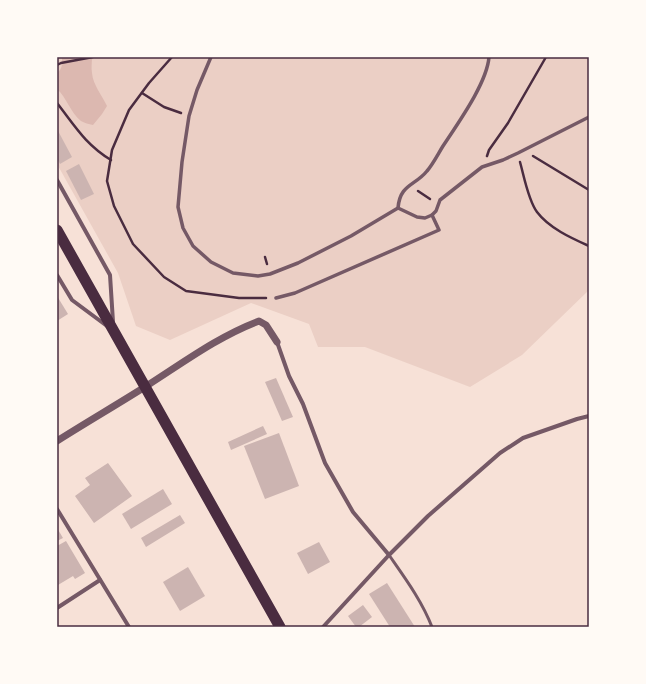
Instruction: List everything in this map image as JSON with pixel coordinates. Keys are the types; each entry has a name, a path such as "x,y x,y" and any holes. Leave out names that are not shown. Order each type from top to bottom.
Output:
{"highway":[{"path":"57,230 280,627"}],"street":[{"path":"211,57 189,116 182,162 178,207 183,228 193,246 211,262 233,273 258,276 270,274 298,263 351,236 398,208 401,195 405,189 426,172 463,116 484,77 489,57"},
{"path":"398,208 418,217 425,218 432,215 436,211 440,200 482,167 504,160 589,117"},
{"path":"57,180 110,275 113,330"},
{"path":"276,298 295,293 439,230 432,215"},
{"path":"57,275 72,300 113,330"},
{"path":"57,441 210,345 259,321 266,325 277,342 303,404 325,463 353,512 389,555"},
{"path":"323,627 389,555 428,516 500,453 523,438 589,416"},
{"path":"57,509 129,627"},
{"path":"57,608 100,580"}],"lane":[{"path":"389,555 411,586 428,615 432,627"}],"path":[{"path":"57,65 61,62 93,57"},
{"path":"172,57 129,110 112,150 107,181 114,206 133,244 164,277 186,291 240,298 276,298"},
{"path":"482,167 489,150 508,123 546,57"},
{"path":"142,93 164,107 189,116"},
{"path":"57,103 79,132 97,151 111,160"},
{"path":"524,150 589,190"},
{"path":"518,153 530,196 536,211 550,224 577,241 589,246"},
{"path":"414,181 414,186 417,190 434,201 437,205"}],"shaded area":[{"path":"57,57 589,57 589,290 522,355 470,387 365,347 318,347 309,324 251,303 170,340 136,326 118,273 57,164"},
{"path":"62,57 92,57 93,77 96,86 107,106 93,125 82,122 77,117 57,89 57,73 61,68"}],"building":[{"path":"57,129 72,157 60,164 57,158"},
{"path":"79,164 94,194 81,200 66,171"},
{"path":"57,296 68,314 57,321"},
{"path":"276,378 293,417 282,421 265,382"},
{"path":"263,426 267,434 231,450 228,442"},
{"path":"279,433 299,486 265,499 244,446"},
{"path":"108,463 132,496 94,523 75,496 90,485 85,478"},
{"path":"163,489 172,504 131,529 122,514"},
{"path":"180,515 185,523 146,547 141,538"},
{"path":"57,528 63,538 57,541"},
{"path":"66,541 85,573 75,579 73,576 58,585 57,546"},
{"path":"319,542 330,562 308,574 297,553"},
{"path":"188,567 205,596 180,611 163,582"},
{"path":"387,583 415,627 390,627 369,594"},
{"path":"363,605 372,617 359,627 356,627 348,616"}]}
